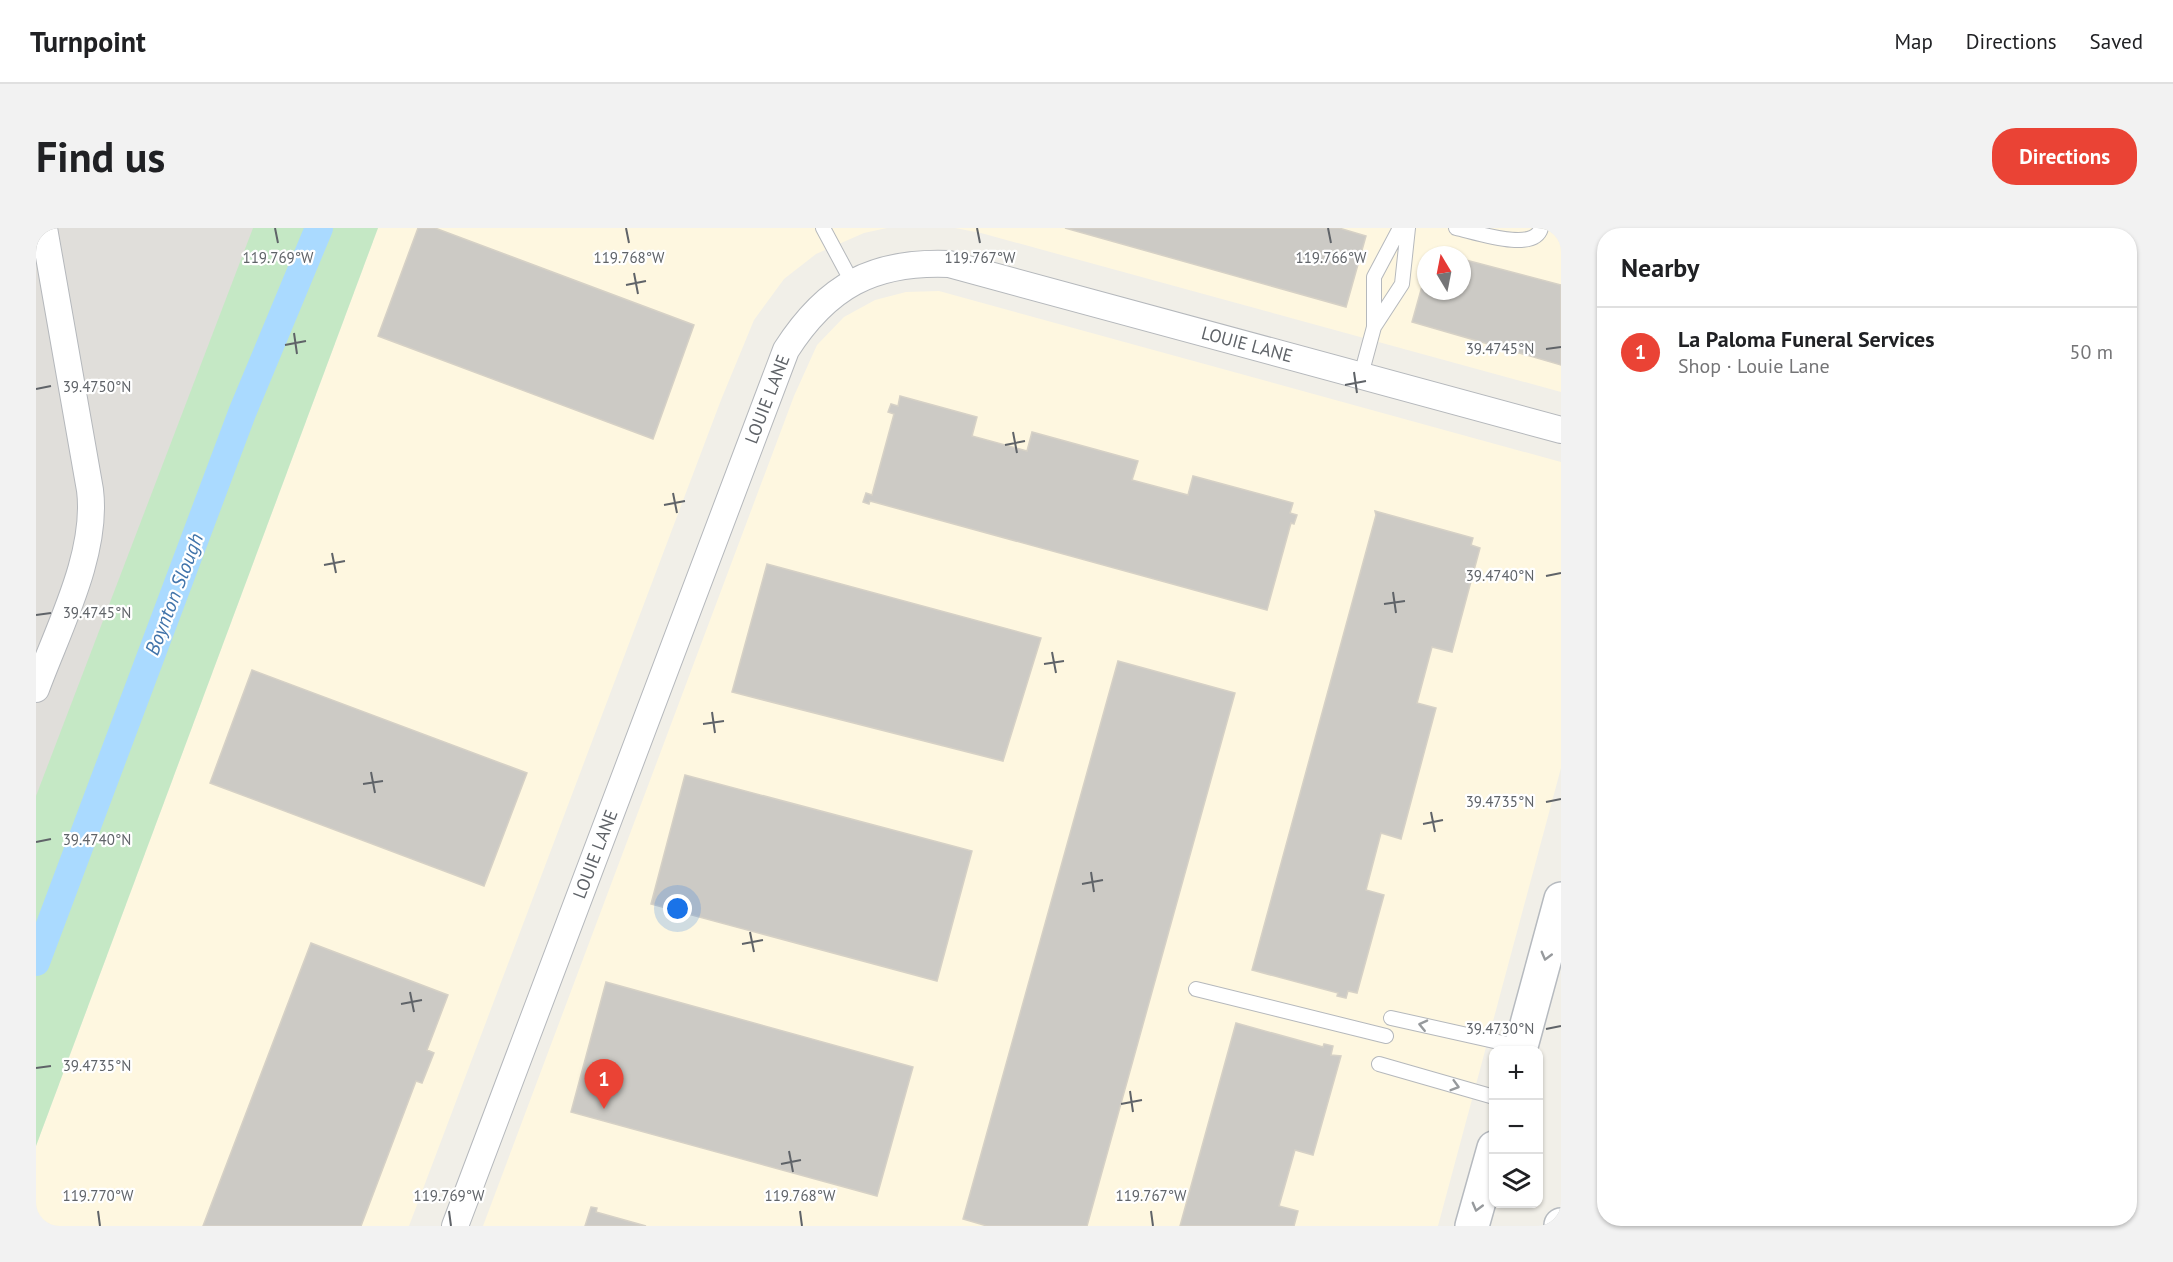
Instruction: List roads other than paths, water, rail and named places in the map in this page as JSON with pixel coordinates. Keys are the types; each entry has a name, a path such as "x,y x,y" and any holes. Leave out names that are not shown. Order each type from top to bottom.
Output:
{"main road":[{"path":"1522,1046 1561,899"},
{"path":"1472,1226 1492,1154"}],"street":[{"path":"36,689 84,559 92,520 90,490 44,228"},
{"name":"LOUIE LANE","path":"455,1226 786,350 804,322 818,307 852,282 886,268 917,263 949,264 1561,430"}],"lane":[{"path":"823,228 852,282"},
{"path":"1361,375 1374,327 1374,277 1401,228"},
{"path":"1374,327 1402,284 1408,228"},
{"path":"1456,228 1517,241 1530,241 1540,232 1541,228"},
{"path":"1196,989 1386,1036"},
{"path":"1391,1018 1508,1046"},
{"path":"1379,1064 1489,1096"}],"waterway":[{"name":"Boynton Slough","path":"36,962 242,413 319,228"}],"place":[{"name":"La Paloma Funeral Services","path":"604,1109"}]}
